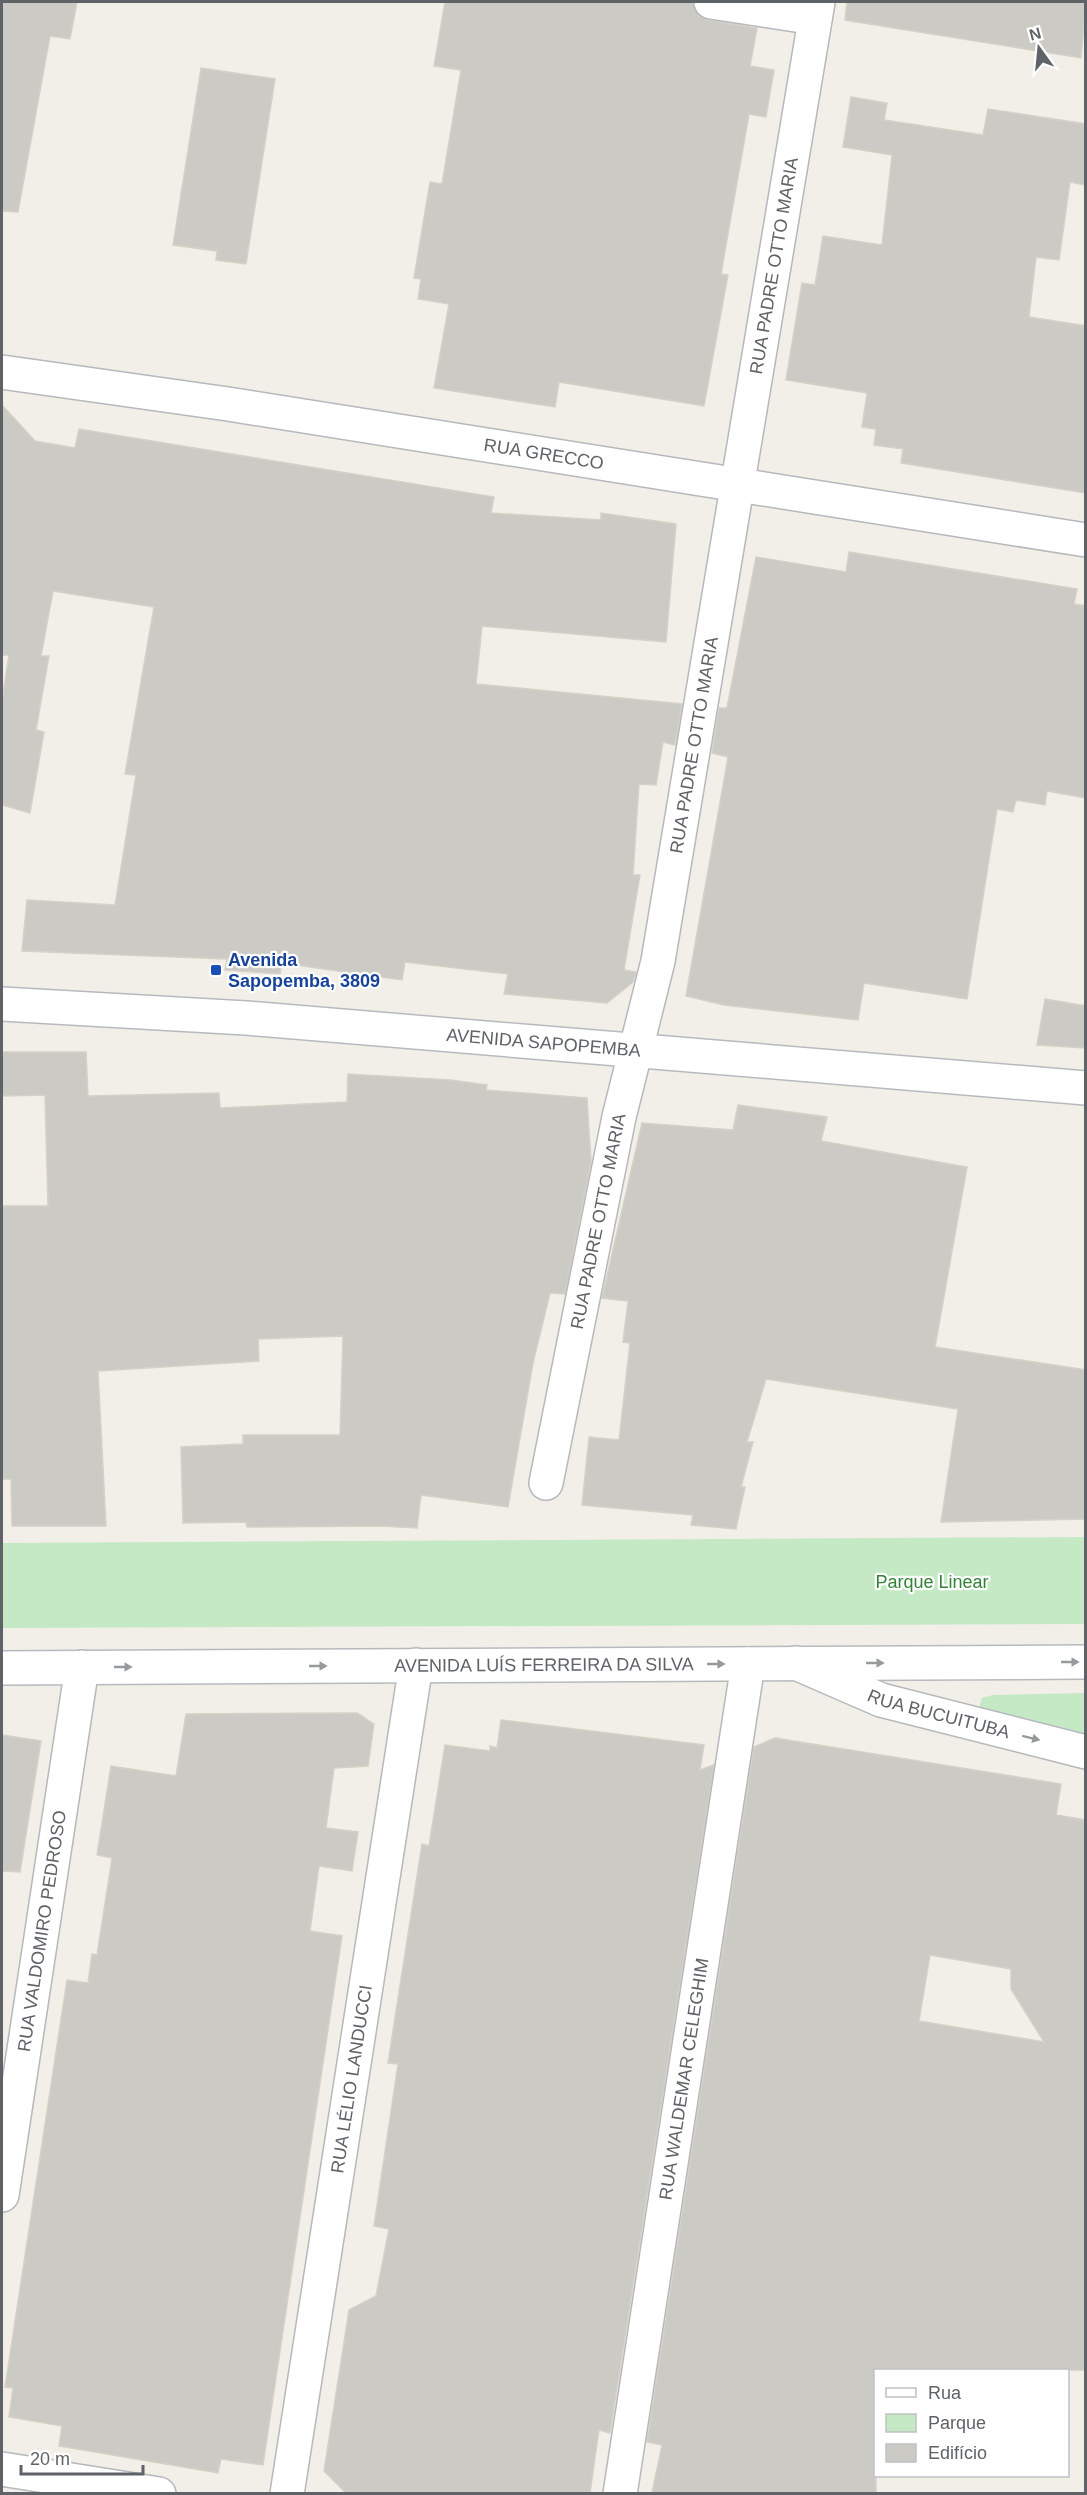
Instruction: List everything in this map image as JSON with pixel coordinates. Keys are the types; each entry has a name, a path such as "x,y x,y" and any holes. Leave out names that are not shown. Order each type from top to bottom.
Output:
{"street":[{"path":"711,2 817,10"},
{"name":"RUA PADRE OTTO MARIA","path":"546,1483 619,1117 658,961 817,10"},
{"name":"RUA GRECCO","path":"2,372 228,404 1086,540"},
{"name":"AVENIDA SAPOPEMBA","path":"2,1004 246,1018 1086,1088"},
{"name":"AVENIDA LUÍS FERREIRA DA SILVA","path":"2,1668 1086,1662"},
{"name":"RUA WALDEMAR CELEGHIM","path":"620,2493 748,1664"},
{"name":"RUA BUCUITUBA","path":"796,1664 881,1701 1086,1752"},
{"name":"RUA LÉLIO LANDUCCI","path":"287,2493 416,1665"},
{"name":"RUA VALDOMIRO PEDROSO","path":"2,2195 81,1667"},
{"path":"2,2469 159,2493"}],"green space":[{"name":"Parque Linear","path":"1085,1537 1085,1624 2,1628 2,1543"},
{"path":"1085,1693 1085,1739 977,1713 982,1698 993,1695"}],"building":[{"path":"2,2 77,2 70,39 50,36 18,212 2,211"},
{"path":"445,2 693,2 699,16 708,20 757,28 750,66 774,70 766,117 749,114 721,274 728,275 704,406 559,382 555,407 434,388 449,304 418,299 421,279 414,278 430,182 442,184 461,70 434,66"},
{"path":"847,2 1086,2 1081,58 845,20"},
{"path":"201,68 275,79 246,264 216,260 217,251 173,245"},
{"path":"851,97 887,103 884,120 983,135 988,109 1086,124 1086,185 1070,182 1059,260 1036,257 1029,317 1086,326 1086,493 901,463 903,449 874,445 876,429 862,427 867,393 786,380 802,283 815,285 823,236 882,245 892,155 843,147"},
{"path":"2,405 35,441 75,448 79,429 494,497 491,513 601,520 601,513 676,524 666,642 482,626 476,684 682,704 675,745 663,742 656,785 639,784 633,875 640,875 624,970 636,972 633,982 607,1003 504,994 508,974 405,962 402,980 282,963 280,974 225,970 227,959 22,951 27,900 115,905 136,775 125,774 154,607 53,591 41,656 49,656 36,730 44,732 30,813 2,805 2,700 9,655 2,655"},
{"path":"849,552 1077,589 1074,604 1086,606 1086,798 1047,791 1045,805 1016,800 1013,812 997,809 967,999 864,983 858,1020 724,1005 686,996 728,757 712,753 719,708 727,708 756,557 846,572"},
{"path":"1045,999 1086,1006 1086,1048 1037,1045"},
{"path":"2,1052 86,1052 88,1096 219,1093 220,1108 347,1102 348,1074 450,1080 487,1085 486,1090 587,1098 591,1161 565,1294 550,1293 533,1363 508,1507 421,1495 417,1528 247,1527 246,1522 183,1523 181,1447 243,1444 243,1435 340,1435 343,1336 258,1339 259,1361 98,1371 106,1526 12,1526 11,1479 2,1479 2,1206 48,1206 45,1095 2,1096"},
{"path":"738,1105 827,1117 821,1141 967,1167 935,1347 1086,1370 1086,1519 941,1522 958,1409 766,1379 747,1442 753,1442 741,1487 745,1487 736,1529 691,1525 693,1515 582,1505 589,1437 619,1440 630,1343 623,1342 628,1301 602,1298 642,1123 733,1130"},
{"path":"357,1713 374,1724 368,1766 334,1768 326,1828 358,1832 352,1871 319,1866 310,1931 342,1936 263,2465 221,2459 218,2473 59,2446 62,2426 9,2417 13,2388 5,2387 67,1980 88,1983 92,1954 97,1955 112,1858 97,1855 111,1766 176,1776 186,1714"},
{"path":"501,1720 704,1745 700,1770 714,1765 610,2433 599,2430 590,2493 346,2493 324,2471 349,2310 376,2296 389,2229 374,2226 398,2064 388,2063 422,1844 429,1846 445,1745 490,1751 490,1746 497,1748"},
{"path":"2,1735 41,1741 20,1872 2,1871"},
{"path":"775,1738 1061,1784 1056,1815 1086,1820 1086,2370 874,2369 876,2493 652,2493 662,2445 647,2442 754,1747","holes":["930,1955 1011,1969 1011,1989 1044,2042 919,2021"]}],"place":[{"name":"Avenida Sapopemba, 3809","path":"216,970"}]}
